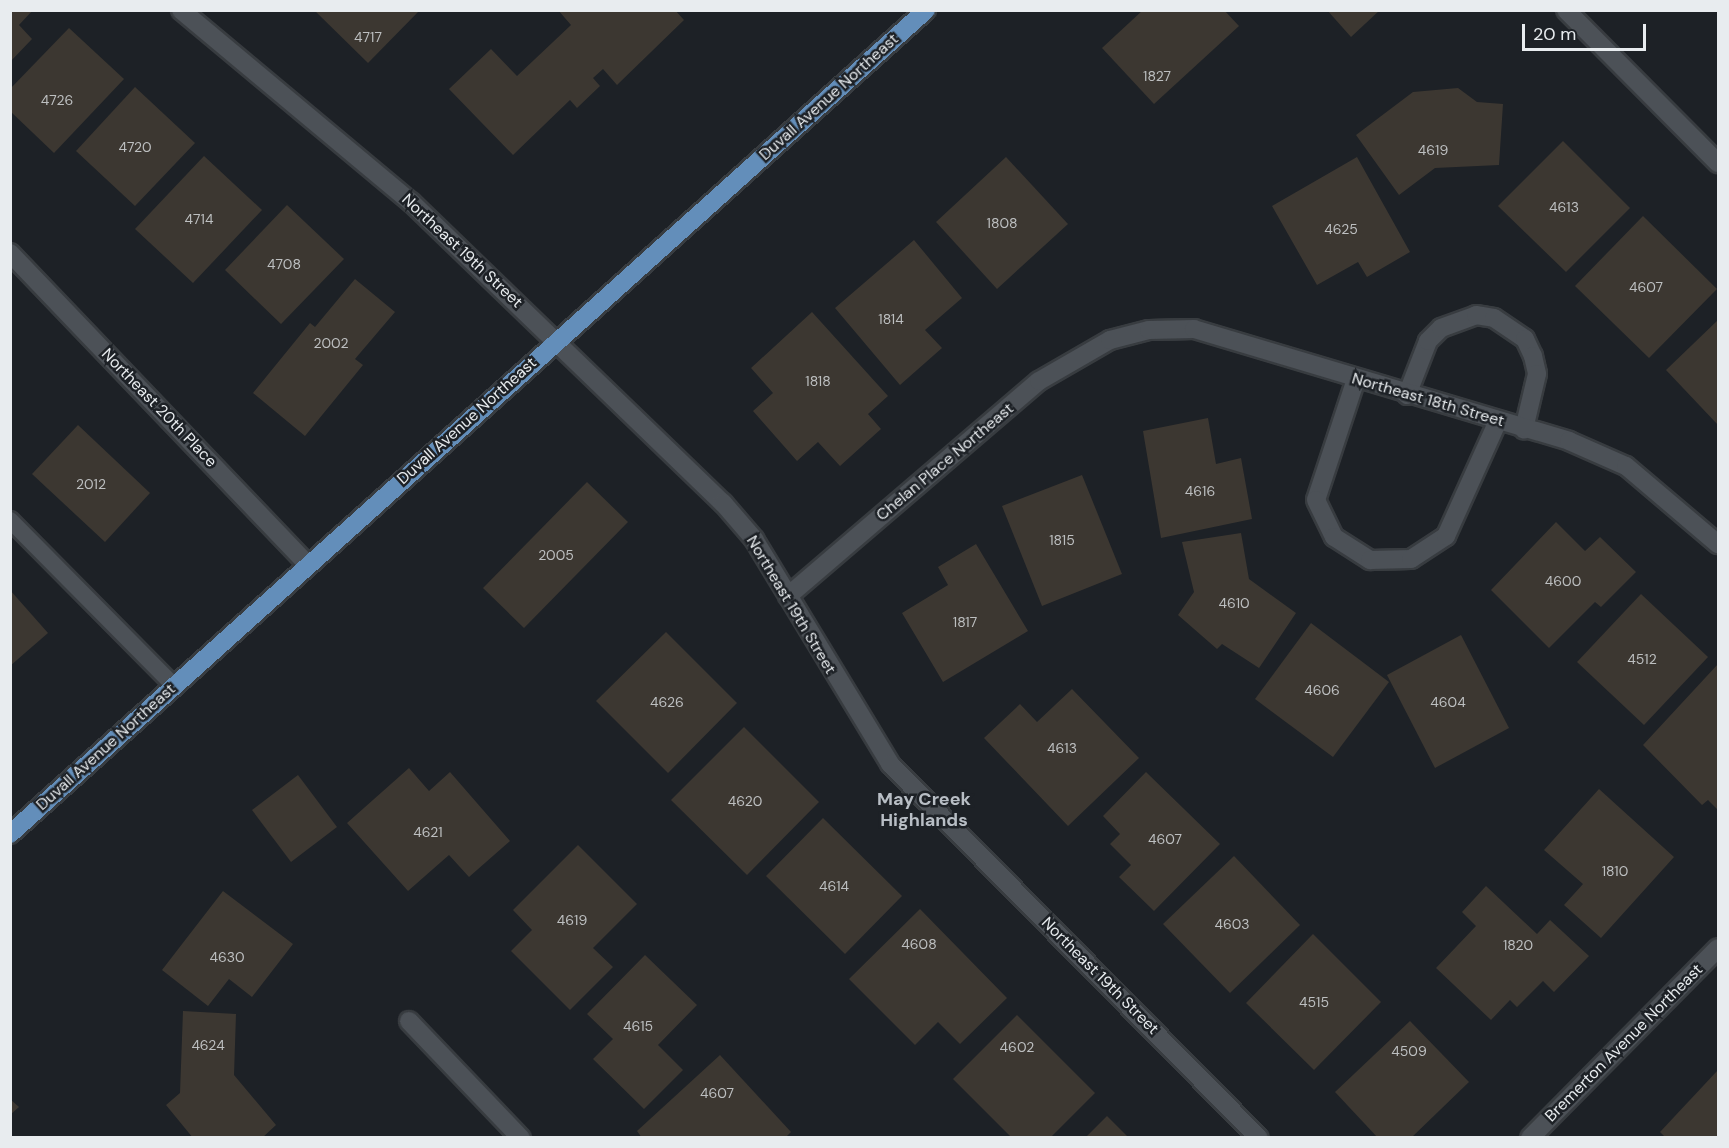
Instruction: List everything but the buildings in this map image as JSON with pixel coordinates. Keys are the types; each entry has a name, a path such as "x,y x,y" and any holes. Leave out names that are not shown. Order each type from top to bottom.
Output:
{"main road":[{"name":"Duvall Avenue Northeast","path":"10,834 307,564 926,10"}],"street":[{"name":"Northeast 19th Street","path":"181,10 411,202 557,340 723,503 754,539 890,764 1259,1137"},
{"path":"1566,10 1719,163"},
{"name":"Northeast 20th Place","path":"10,253 307,564"},
{"path":"1407,394 1428,341 1441,328 1476,315 1494,318 1525,339 1533,356 1537,374 1524,429"},
{"name":"Northeast 18th Street","path":"1110,340 1149,330 1194,329 1524,429 1626,466 1665,494 1719,544"},
{"name":"Chelan Place Northeast","path":"788,596 1040,381 1110,340"},
{"path":"1356,379 1316,500 1334,537 1370,560 1411,559 1446,536 1498,421"},
{"name":"Bremerton Avenue Northeast","path":"1530,1137 1719,948"},
{"path":"409,1021 521,1137"}],"lane":[{"path":"10,520 174,686"}],"district":[{"name":"May Creek Highlands","path":"924,810"}]}
